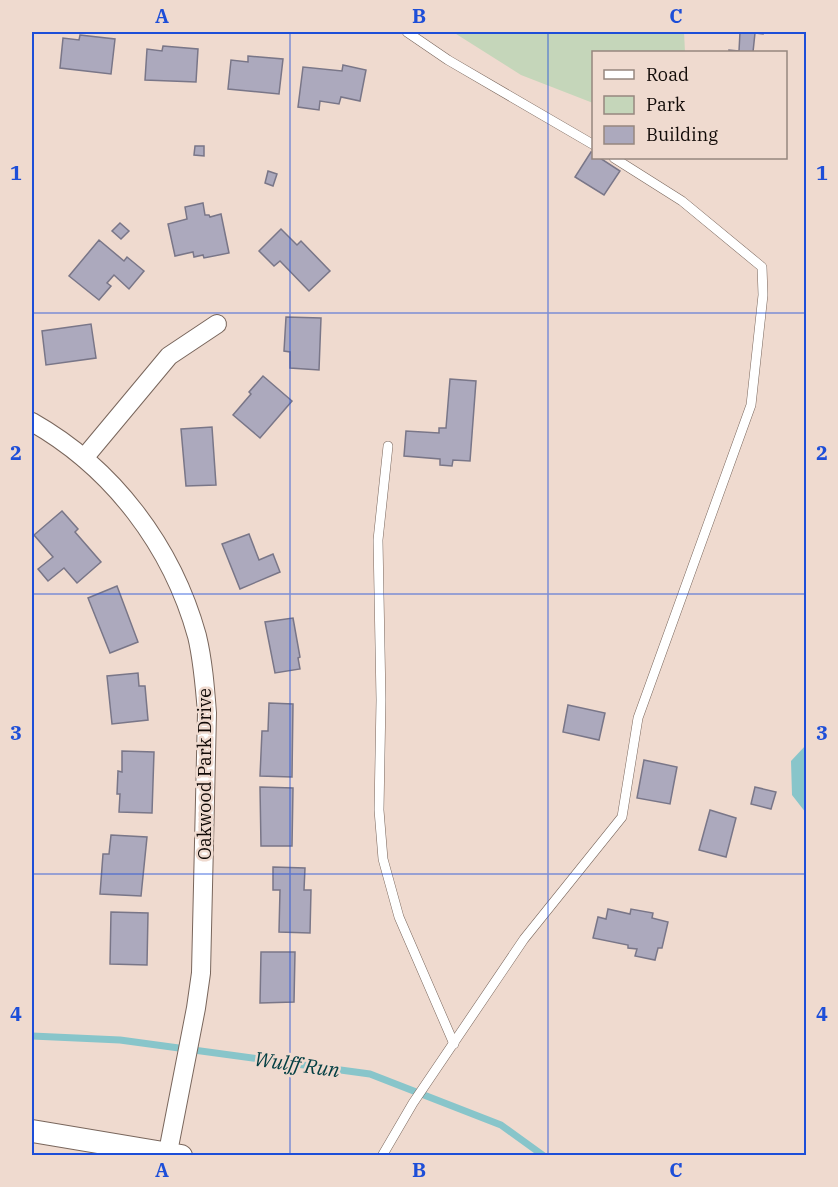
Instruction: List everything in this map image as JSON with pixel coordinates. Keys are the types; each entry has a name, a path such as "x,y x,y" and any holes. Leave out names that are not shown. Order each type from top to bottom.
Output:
{"street":[{"path":"84,458 169,356 217,324"},
{"name":"Oakwood Park Drive","path":"32,422 50,432 84,458 114,486 140,517 168,561 185,598 197,638 204,675 207,713 201,973 182,1078 174,1154"},
{"path":"32,1131 174,1154"}],"lane":[{"path":"407,32 448,60 592,144"},
{"path":"382,1155 413,1103 525,939 622,817 638,718 751,405 763,295 762,267 682,201 616,159"},
{"path":"388,446 378,540 381,700 379,810 383,859 399,917 454,1044"}],"green space":[{"path":"453,32 684,32 685,51 592,51 592,103 521,75"}],"water":[{"path":"806,745 806,813 792,795 791,761"}],"building":[{"path":"740,32 763,32 763,34 755,33 753,51 739,51"},
{"path":"80,35 115,39 111,74 60,68 63,38 79,40"},
{"path":"163,46 198,49 196,82 145,80 147,49 162,51"},
{"path":"248,56 283,59 279,94 228,89 231,60 248,62"},
{"path":"343,65 366,70 360,101 341,97 339,104 320,101 319,110 298,107 303,67 342,71"},
{"path":"195,146 204,146 204,156 194,155"},
{"path":"591,152 592,159 602,159 620,171 604,195 575,177"},
{"path":"268,171 277,174 273,186 265,183"},
{"path":"203,203 205,215 210,217 221,214 229,253 204,258 203,255 194,257 193,252 175,256 168,224 187,219 185,207"},
{"path":"120,223 129,231 121,239 112,231"},
{"path":"281,229 297,245 301,241 330,271 309,291 280,261 274,266 259,251"},
{"path":"99,240 124,261 127,257 144,271 129,289 114,275 107,283 111,286 99,300 69,276"},
{"path":"286,317 321,318 319,370 290,368 290,352 284,351"},
{"path":"91,324 96,358 46,365 42,331"},
{"path":"263,376 292,401 260,438 233,415"},
{"path":"450,379 476,381 470,461 453,460 452,466 440,465 440,459 404,456 406,431 439,433 439,428 446,428"},
{"path":"212,427 216,485 186,486 181,429"},
{"path":"62,511 78,529 75,532 101,562 77,583 64,568 48,581 38,569 53,557 34,535"},
{"path":"249,534 259,560 273,554 280,572 240,589 222,544"},
{"path":"117,586 138,642 110,653 88,598"},
{"path":"293,618 300,669 275,673 265,622"},
{"path":"138,673 139,686 145,686 148,720 112,724 107,676"},
{"path":"269,703 293,704 292,777 260,776 262,731 268,731"},
{"path":"568,705 605,713 599,740 563,732"},
{"path":"122,751 154,752 152,813 119,812 118,771 122,772"},
{"path":"644,760 677,767 670,804 637,798"},
{"path":"260,787 293,788 292,846 261,846"},
{"path":"755,787 776,792 771,809 751,804"},
{"path":"710,810 736,818 726,857 699,850"},
{"path":"111,835 147,837 141,896 100,894 103,854 109,854"},
{"path":"273,867 305,868 304,890 311,890 310,933 279,932 280,890 273,890"},
{"path":"608,909 630,914 631,909 653,913 652,918 668,922 662,948 658,948 655,960 635,956 637,949 628,948 628,945 593,938 598,917 606,919"},
{"path":"111,912 148,913 147,965 110,964"},
{"path":"261,952 295,952 294,1002 260,1003"}],"waterway":[{"name":"Wulff Run","path":"32,1036 120,1040 370,1074 501,1125 544,1156"}]}
